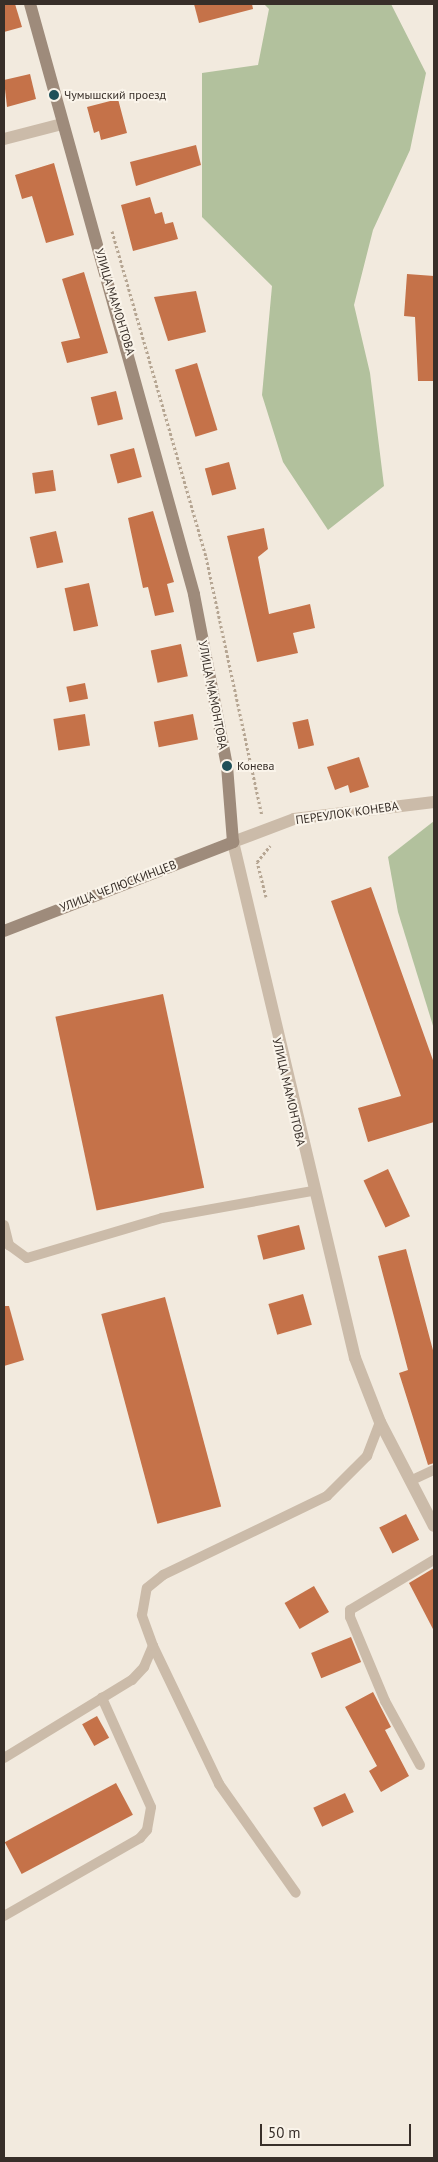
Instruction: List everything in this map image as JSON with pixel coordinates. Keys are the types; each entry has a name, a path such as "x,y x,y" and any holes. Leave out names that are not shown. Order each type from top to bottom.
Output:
{"main road":[{"name":"УЛИЦА МАМОНТОВА","path":"30,4 62,124 131,355 194,594 227,766 233,842"},
{"name":"УЛИЦА ЧЕЛЮСКИНЦЕВ","path":"4,931 233,842"}],"street":[{"path":"4,138 62,124"},
{"name":"ПЕРЕУЛОК КОНЕВА","path":"233,842 294,819 434,802"},
{"name":"УЛИЦА МАМОНТОВА","path":"233,842 312,1191 355,1358 380,1422 434,1526"}],"lane":[{"path":"4,1225 9,1245 27,1258 162,1218 312,1191"},
{"path":"296,1893 219,1784 152,1646 142,1615 147,1588 163,1575 327,1496 367,1456 380,1422"},
{"path":"410,1481 434,1470"},
{"path":"420,1765 385,1701 350,1617 350,1610 434,1560"},
{"path":"4,1758 132,1680 144,1667 152,1646"},
{"path":"4,1916 140,1838 147,1830 151,1807 102,1698"}],"green space":[{"path":"264,4 391,4 426,73 410,150 373,230 354,305 370,373 384,486 328,530 283,462 262,395 272,286 202,217 202,73 258,65 269,9"},
{"path":"434,821 434,1029 398,912 388,857"}],"building":[{"path":"4,4 15,4 22,27 4,32"},
{"path":"194,4 252,4 253,9 199,23"},
{"path":"30,74 36,99 7,107 4,80"},
{"path":"118,99 127,133 101,140 99,131 94,133 87,107"},
{"path":"196,145 201,165 136,186 130,162"},
{"path":"54,163 74,235 46,243 32,196 22,199 15,175"},
{"path":"150,197 155,214 162,212 165,224 173,222 178,239 133,251 121,205"},
{"path":"84,272 108,353 67,363 61,342 80,338 62,279"},
{"path":"407,274 434,276 434,381 418,381 415,317 404,316"},
{"path":"196,291 206,332 168,341 154,297"},
{"path":"197,363 217,430 195,437 175,370"},
{"path":"116,391 123,419 98,425 91,397"},
{"path":"134,448 142,477 118,483 110,454"},
{"path":"229,462 236,489 212,496 205,468"},
{"path":"53,470 56,491 35,494 32,473"},
{"path":"153,511 174,582 167,584 174,612 155,616 148,587 143,588 128,518"},
{"path":"264,528 268,549 258,557 269,614 310,604 315,628 293,633 298,653 257,662 227,536"},
{"path":"56,531 63,562 37,568 30,537"},
{"path":"89,583 98,626 74,631 65,588"},
{"path":"181,644 188,676 158,683 151,650"},
{"path":"85,683 88,699 69,702 66,687"},
{"path":"85,714 90,746 58,751 53,719"},
{"path":"193,714 198,740 159,747 154,722"},
{"path":"308,719 314,745 298,749 292,723"},
{"path":"359,757 369,787 350,793 348,785 335,790 327,767"},
{"path":"371,887 434,1063 434,1122 368,1142 358,1108 401,1096 331,901"},
{"path":"163,994 204,1188 97,1211 55,1017"},
{"path":"388,1169 410,1216 386,1228 364,1180"},
{"path":"299,1225 305,1249 263,1260 257,1235"},
{"path":"406,1249 434,1354 434,1463 428,1465 399,1373 408,1370 378,1256"},
{"path":"303,1294 312,1325 277,1335 268,1304"},
{"path":"165,1297 221,1507 157,1524 101,1314"},
{"path":"4,1306 9,1306 24,1360 4,1366"},
{"path":"406,1514 419,1540 392,1553 379,1528"},
{"path":"434,1568 434,1631 409,1583"},
{"path":"314,1586 329,1612 300,1629 285,1603"},
{"path":"351,1637 361,1662 321,1678 311,1653"},
{"path":"373,1692 391,1727 385,1730 409,1776 381,1792 369,1771 377,1766 345,1707"},
{"path":"97,1716 109,1738 94,1746 82,1724"},
{"path":"116,1783 133,1815 22,1874 5,1842"},
{"path":"345,1793 354,1812 322,1827 313,1808"}],"place":[{"name":"Чумышский проезд","path":"54,95"},
{"name":"Конева","path":"227,766"}]}
